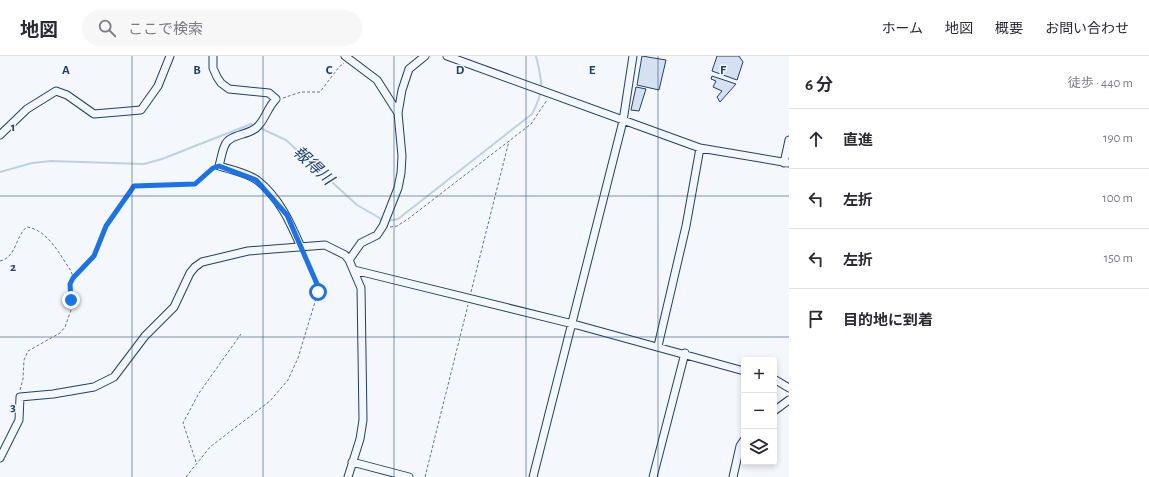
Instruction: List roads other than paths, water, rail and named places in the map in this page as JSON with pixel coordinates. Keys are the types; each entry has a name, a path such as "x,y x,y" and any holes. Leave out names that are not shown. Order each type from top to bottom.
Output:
{"street":[{"path":"0,135 27,109 56,91 67,95 94,114 141,110 158,86 170,56"},
{"path":"213,56 213,68 221,83 229,89 269,93 276,100 270,105 259,126 250,132 234,137 225,143 219,166 256,180 287,215 301,247"},
{"path":"349,260 362,244 377,235 382,228 398,188 401,173 398,112 402,90 409,69 425,56"},
{"path":"447,56 700,148 787,163 789,140"},
{"path":"533,477 623,121 633,56"},
{"path":"347,57 377,80 398,112"},
{"path":"658,346 686,226 700,148"},
{"path":"0,458 19,420 20,397 36,397 94,387 114,377 146,336 174,307 190,273 202,262 248,251 330,246 349,260 361,288 363,420 360,439 348,477"},
{"path":"354,270 658,346 741,370"},
{"path":"653,477 685,353"},
{"path":"777,382 789,388"},
{"path":"777,409 789,400"},
{"path":"733,477 741,444"},
{"path":"352,462 409,477"}],"waterway":[{"name":"報得川","path":"387,221 398,219 532,114 541,92 541,79 536,56"},
{"name":"報得川","path":"0,172 32,163 51,161 144,164 162,159 251,124 256,126"},
{"name":"報得川","path":"260,128 286,140 357,205 383,220"}]}
